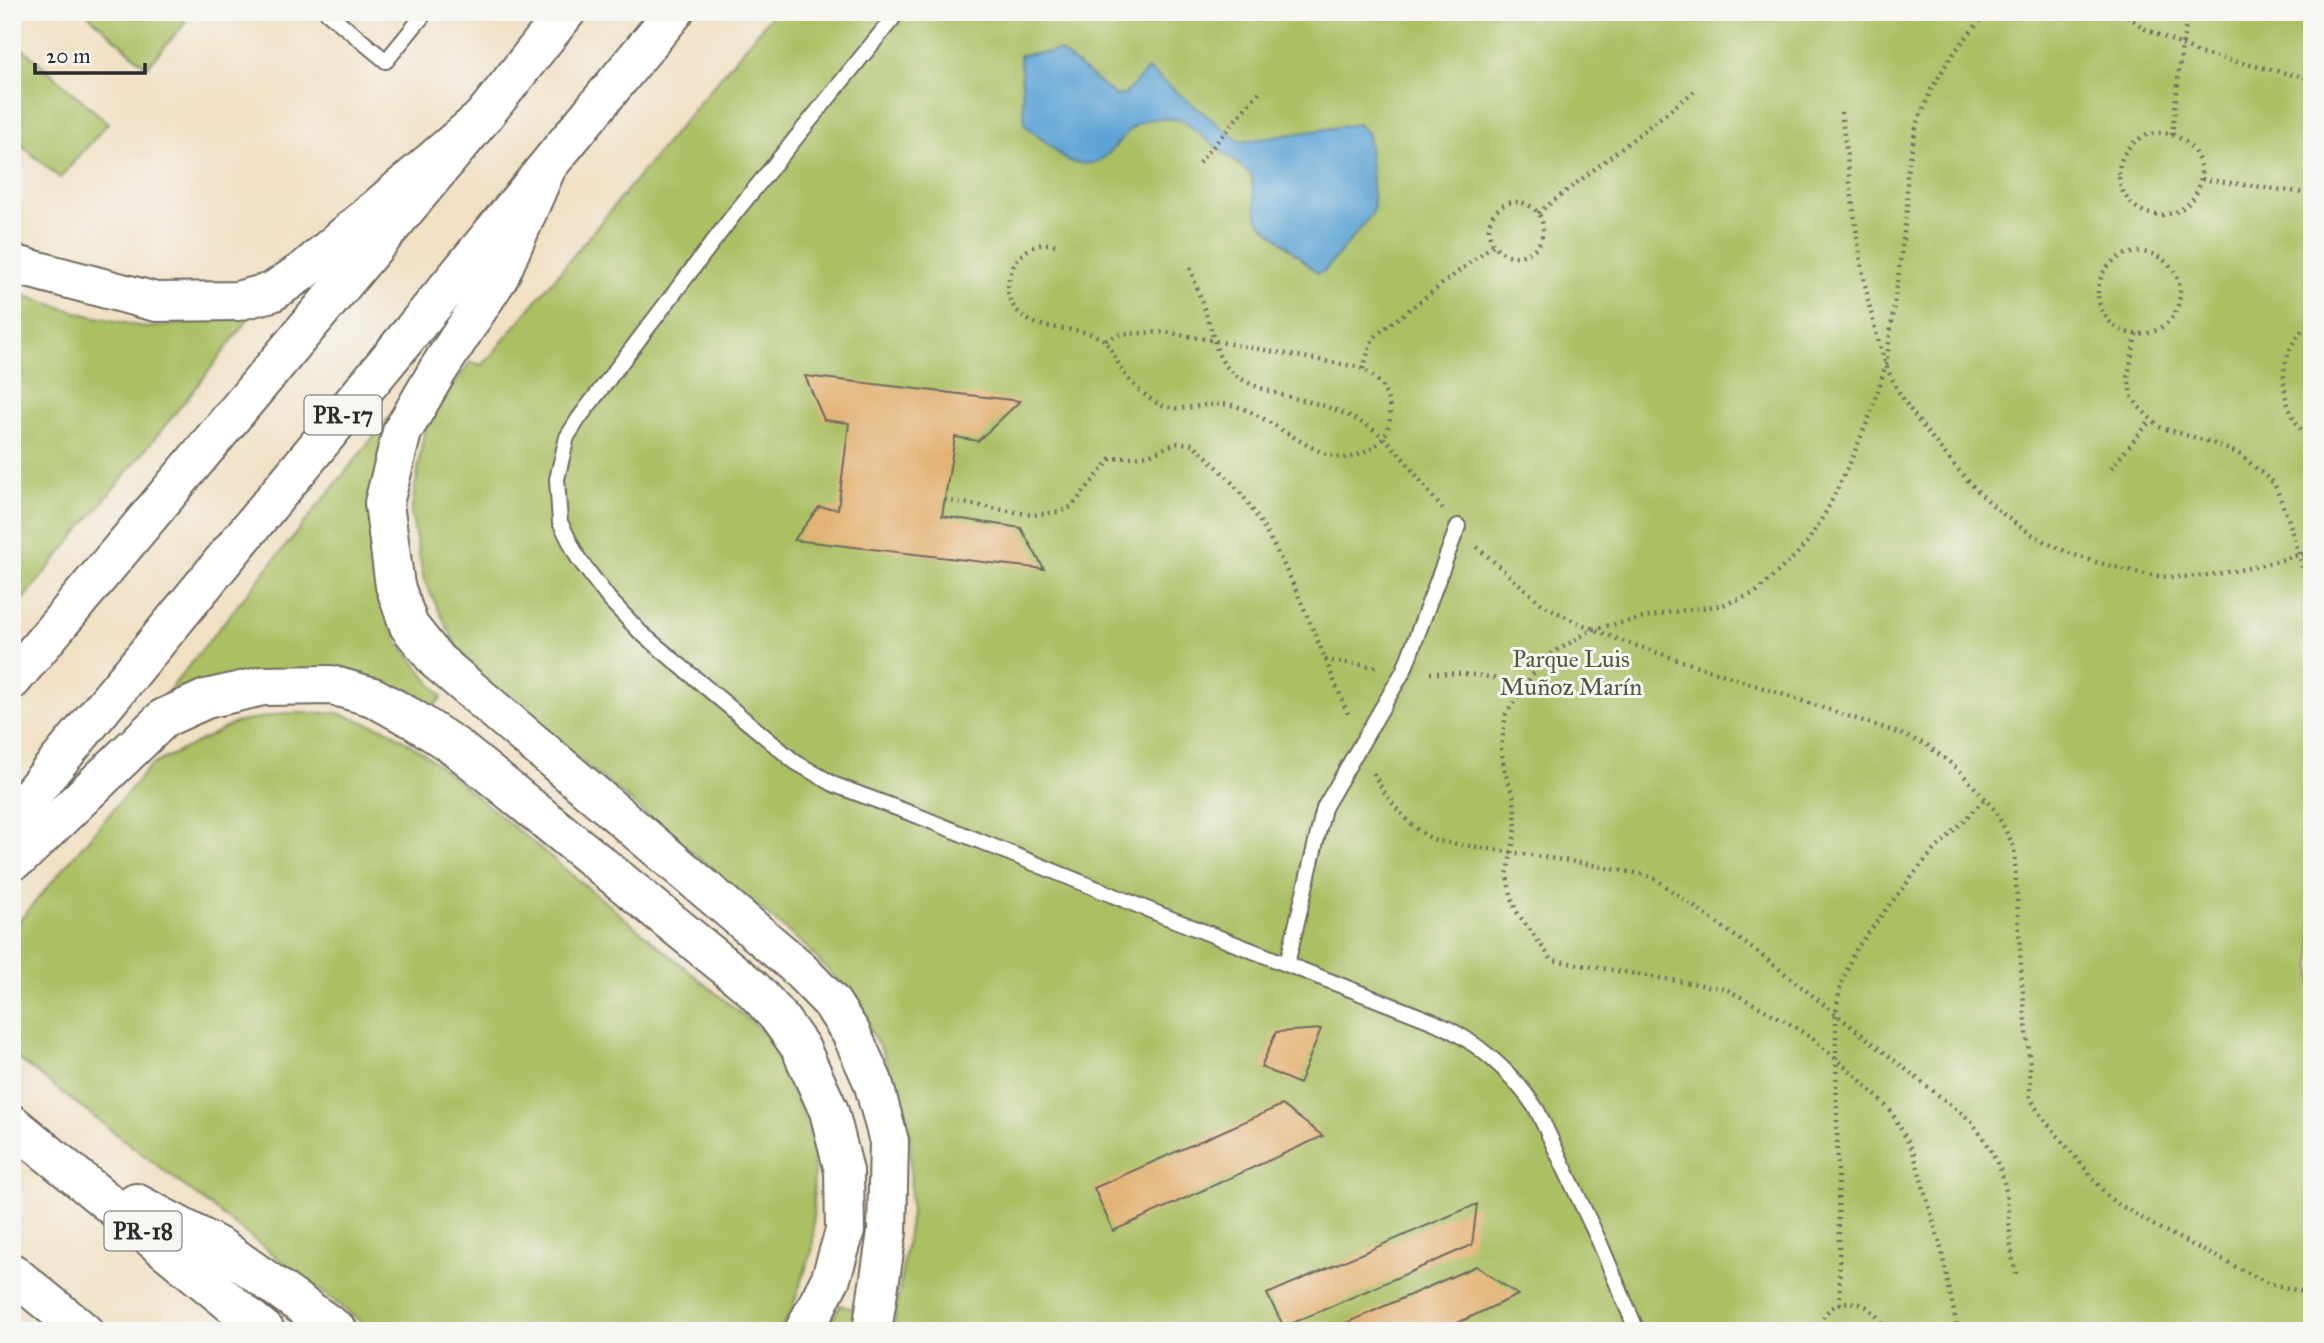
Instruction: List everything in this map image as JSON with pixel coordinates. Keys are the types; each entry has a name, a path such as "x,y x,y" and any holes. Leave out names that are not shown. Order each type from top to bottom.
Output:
{"main road":[{"path":"12,680 482,118 566,12"},
{"name":"PR-17","path":"12,818 674,12"},
{"path":"12,264 156,302 237,301 272,292 306,269 482,118"},
{"path":"546,169 500,275 438,370 402,432 384,503 395,586 409,626 437,662 795,965 831,1002 851,1033 873,1082 889,1141 887,1232 872,1331"},
{"path":"12,862 164,718 205,699 263,686 331,685 373,697 413,719 456,747 752,988 777,1015 800,1047 829,1111 844,1171 845,1231 831,1278 804,1331"},
{"name":"PR-18","path":"17,1127 265,1331"},
{"path":"61,1164 221,1248 338,1331"},
{"path":"12,1273 83,1331"},
{"path":"12,1286 38,1331"}],"lane":[{"path":"327,12 386,61 426,12"},
{"path":"898,12 735,212 579,418 568,437 557,479 558,506 567,539 595,583 640,632 795,762 812,773 835,785 1452,1030 1494,1060 1525,1092 1537,1110 1599,1241 1637,1331"},
{"path":"1287,964 1324,808 1404,670 1458,526"}],"path":[{"path":"1958,1331 1940,1244 1913,1151 1891,1111 1836,1058 1787,1022 1726,989 1552,960 1516,911 1507,876 1516,828 1514,798 1505,774 1500,748 1506,714 1543,659 1593,629 1671,612 1723,605 1755,593 1795,556 1827,510 1870,415 1886,365 1907,210 1907,173 1916,128 1931,90 1951,56 1987,12"},
{"path":"2122,12 2145,29 2198,53 2312,79"},
{"path":"2172,135 2188,13 2180,12"},
{"path":"1538,213 1696,90"},
{"path":"1199,163 1261,91"},
{"path":"1842,112 1857,242 1874,324 1886,365 1912,412 1982,497 2025,531 2066,553 2103,565 2164,577 2237,571 2312,551"},
{"path":"2158,133 2185,141 2194,151 2202,179 2193,198 2177,212 2162,216 2148,215 2125,198 2119,170 2123,156 2132,144 2144,136 2158,133"},
{"path":"2202,179 2312,194"},
{"path":"1517,202 1529,205 1538,213 1543,224 1542,236 1536,248 1526,255 1514,257 1493,246 1488,234 1489,222 1495,211 1505,204 1517,202"},
{"path":"1055,245 1028,249 1015,263 1007,293 1012,304 1029,322 1091,334 1105,340 1124,373 1141,391 1160,405 1178,409 1227,402 1248,410 1314,447 1342,458 1358,456 1378,446 1388,435 1389,402 1380,384 1363,369 1165,332 1122,334 1105,340"},
{"path":"1363,369 1372,340 1380,332 1493,246"},
{"path":"2137,251 2151,253 2170,266 2180,284 2180,298 2177,311 2168,323 2156,331 2136,334 2115,326 2105,316 2099,303 2098,289 2102,275 2111,263 2123,255 2137,251"},
{"path":"1190,268 1221,360 1233,373 1253,384 1331,408 1366,425 1385,438 1403,457 1426,491 1458,526 1487,556 1543,605 1593,629 1917,740 1958,769 1986,798 2014,847 2030,1097 2039,1113 2110,1199 2155,1226 2268,1283 2312,1294"},
{"path":"2312,321 2290,348 2283,376 2292,417 2312,441"},
{"path":"2136,334 2128,376 2131,395 2138,406 2159,427 2239,454 2274,483 2312,599"},
{"path":"2111,468 2151,420"},
{"path":"945,500 1045,515 1071,507 1111,459 1149,455 1176,443 1193,444 1247,501 1279,556 1377,780 1408,821 1428,838 1646,875 1657,880 1760,954 1971,1121 1992,1152 2003,1178 2017,1277"},
{"path":"1840,1304 1836,1013 1840,988 1854,953 1926,859 1986,798"},
{"path":"1818,1331 1827,1312 1840,1304 1854,1302 1868,1306 1879,1317 1884,1331"}],"green space":[{"path":"85,12 175,12 186,22 147,67"},
{"name":"Parque Luis Muñoz Marín","path":"774,12 2312,12 2312,1331 893,1331 911,1213 910,1134 884,1055 848,991 804,945 492,687 459,651 424,580 411,513 425,426 470,362 483,365"},
{"path":"12,39 108,123 60,178 12,137"},
{"path":"12,292 83,314 148,328 252,314 195,389 12,613 12,580 20,555 19,479 12,440"},
{"path":"396,409 397,641 442,697 433,707 375,681 158,704"},
{"path":"285,713 337,713 388,730 425,754 773,1040 814,1143 813,1248 789,1317 777,1331 373,1331 12,1054 12,929 150,766 235,723"},
{"path":"840,1305 855,1310 851,1331 825,1331"}],"water":[{"path":"1060,51 1116,96 1125,94 1148,69 1240,142 1358,124 1368,134 1374,208 1371,216 1324,271 1317,273 1258,220 1251,174 1182,120 1148,120 1129,131 1103,159 1083,164 1068,161 1025,125 1024,116 1020,55"}],"building":[{"path":"1081,12 1104,12 1105,13 1081,20"},
{"path":"805,376 1020,401 978,441 955,437 942,516 1021,528 1044,569 794,540 819,507 838,509 849,423 824,420"},
{"path":"1321,1029 1299,1084 1261,1067 1276,1032"},
{"path":"1282,1105 1323,1136 1113,1231 1094,1188"},
{"path":"1477,1204 1472,1245 1284,1327 1267,1294"},
{"path":"1476,1266 1518,1295 1440,1331 1328,1331"}]}
